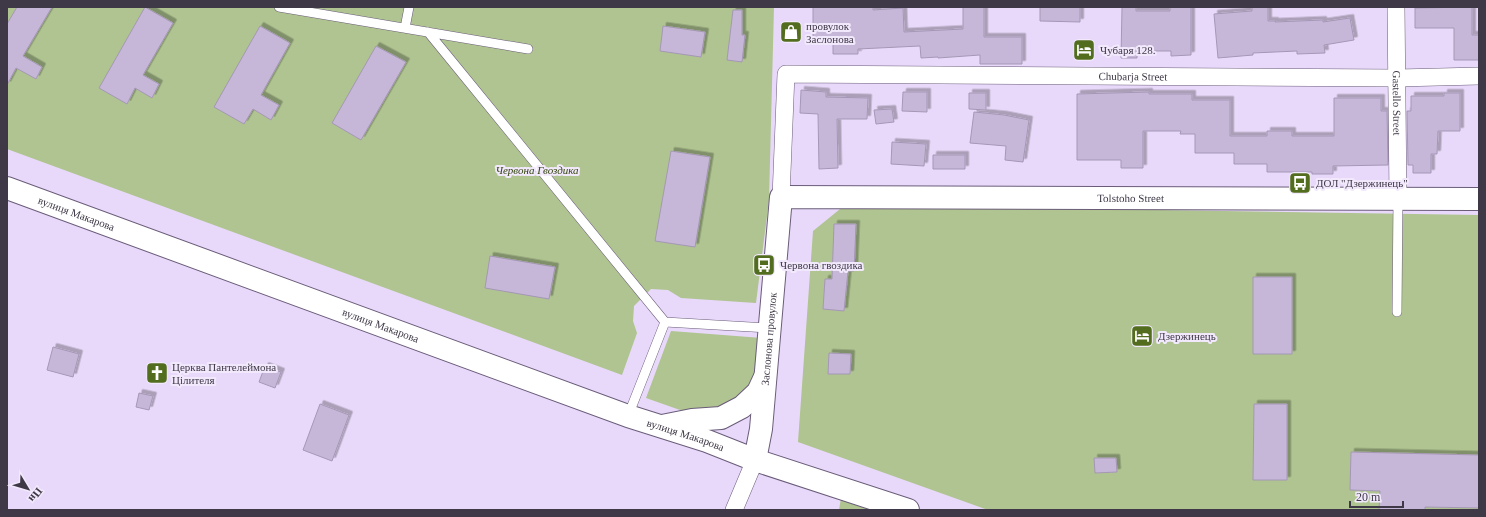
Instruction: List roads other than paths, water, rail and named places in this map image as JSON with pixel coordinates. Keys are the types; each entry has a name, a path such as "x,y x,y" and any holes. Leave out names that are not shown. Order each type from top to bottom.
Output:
{"main road":[{"name":"вулиця Макарова","path":"7,188 628,416 661,426 755,460 908,510"},
{"name":"Tolstoho Street","path":"781,197 1479,199"},
{"name":"Заслонова провулок","path":"755,460 761,429 781,197"},
{"path":"661,426 692,420 721,418 742,407 758,392 766,376"}],"street":[{"name":"Gastello Street","path":"1396,7 1398,78 1398,199"},
{"name":"Chubarja Street","path":"786,74 1398,78 1479,76"},
{"name":"Заслонова провулок","path":"781,197 786,74"},
{"path":"734,510 755,460"}],"lane":[{"path":"279,7 528,49"},
{"path":"405,28 409,7"},
{"path":"428,32 665,322 770,328"},
{"path":"1397,312 1398,199"},
{"path":"628,416 665,322"}],"place":[{"name":"провулок Заслонова","path":"791,32"},
{"name":"Чубаря 128.","path":"1084,50"},
{"name":"ДОЛ \"Дзержинець\"","path":"1300,183"},
{"name":"Червона гвоздика","path":"764,265"},
{"name":"Дзержинець","path":"1142,336"},
{"name":"Церква Пантелеймона Цілителя","path":"157,373"}],"park label":[{"name":"Червона Гвоздика","path":"537,170"}]}
